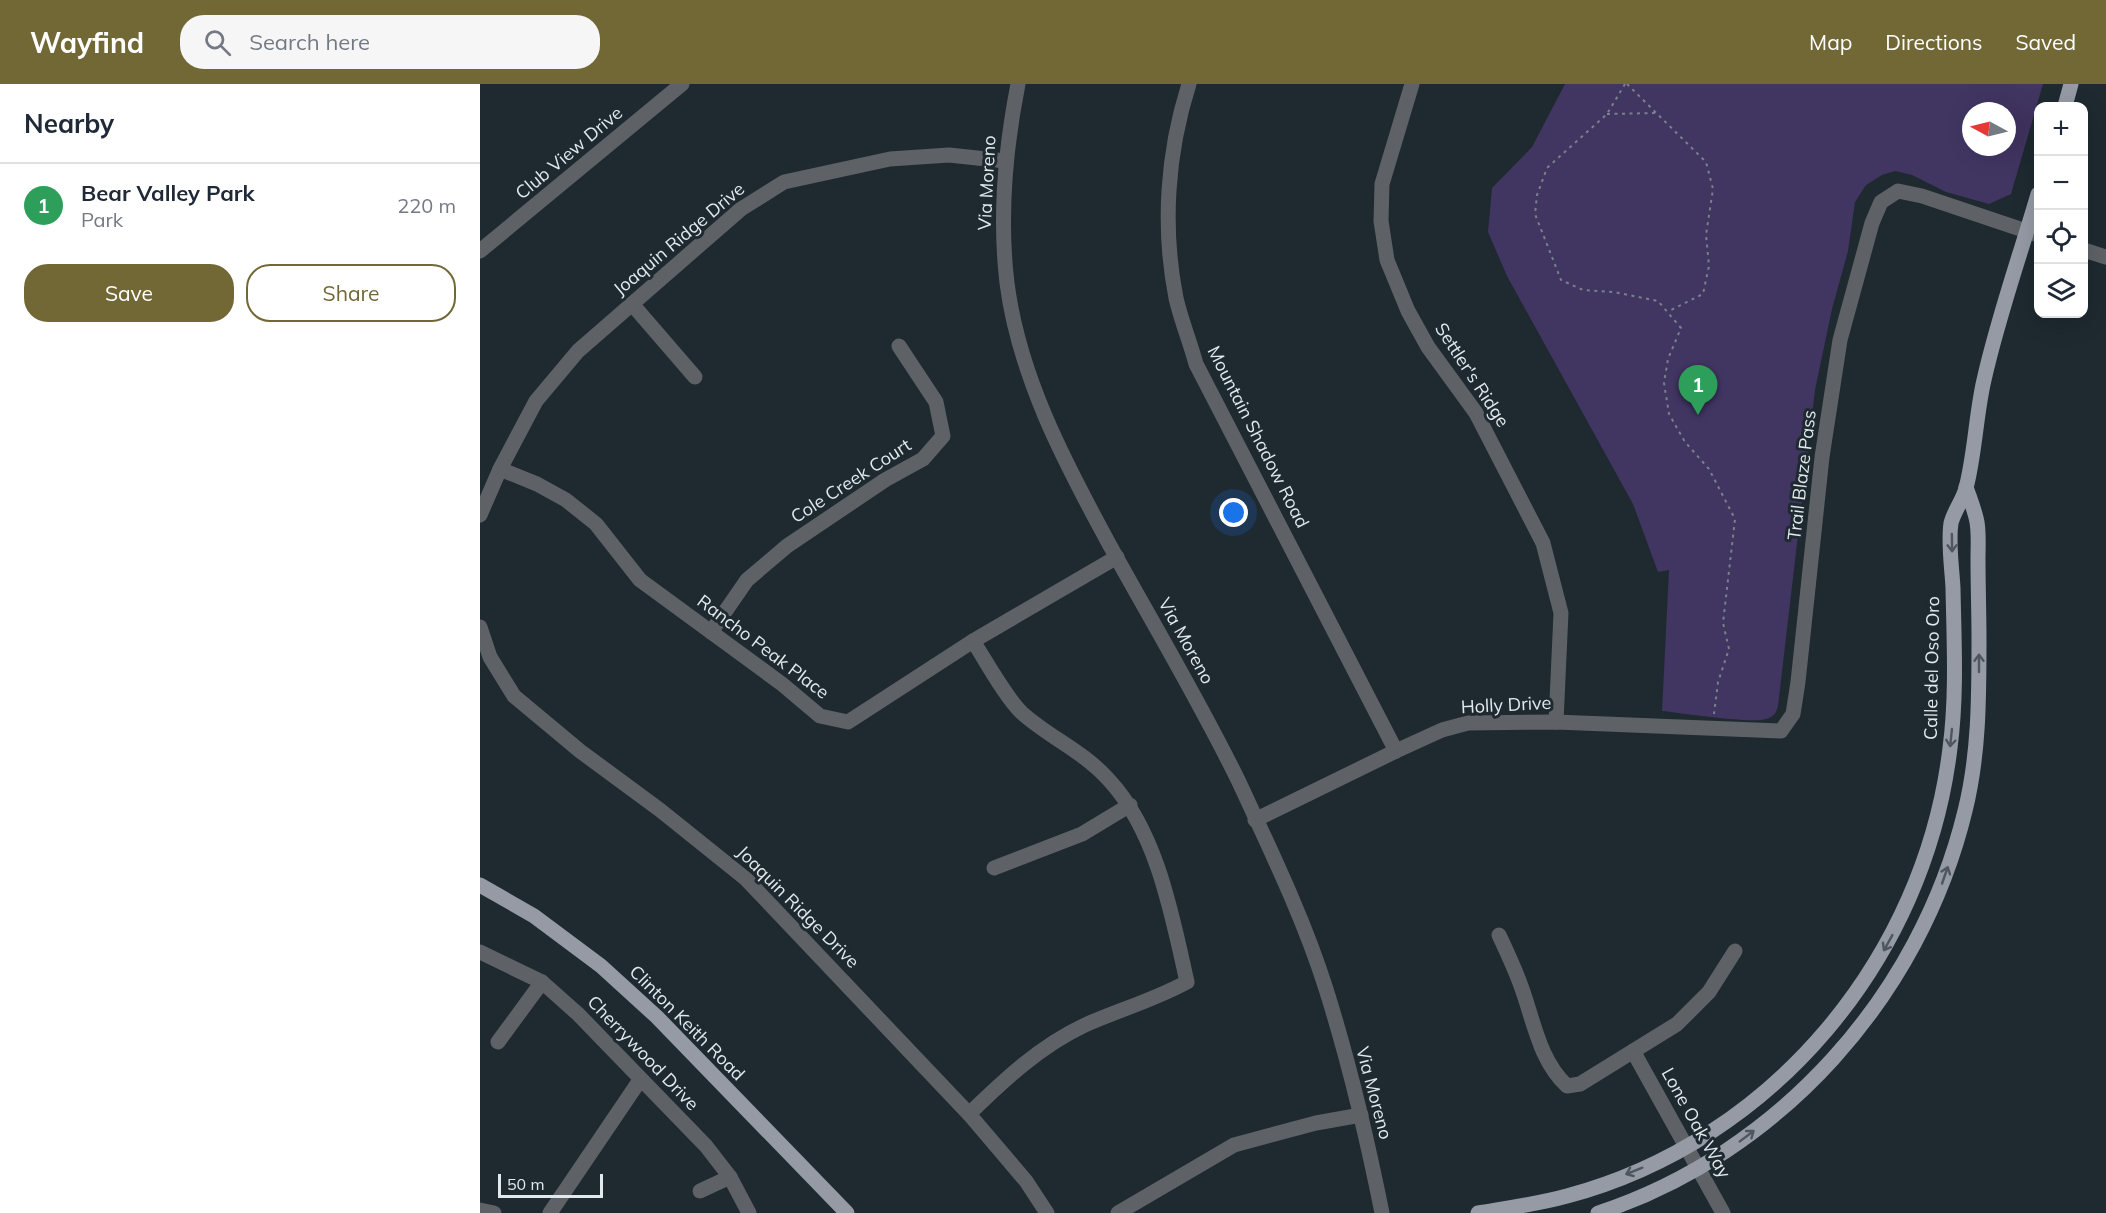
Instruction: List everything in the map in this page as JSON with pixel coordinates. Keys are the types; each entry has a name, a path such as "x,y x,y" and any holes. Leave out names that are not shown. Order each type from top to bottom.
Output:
{"main road":[{"path":"2066,102 2071,84"},
{"name":"Calle del Oso Oro","path":"1478,1213 1568,1196 1649,1165 1687,1146 1775,1083 1804,1055 1857,994 1901,917 1928,851 1943,794 1950,750 1955,684 1951,524 1966,487 1983,383 2033,233 2036,210"},
{"name":"Calle del Oso Oro","path":"1598,1213 1643,1197 1736,1144 1809,1085 1841,1050 1886,992 1923,929 1940,892 1965,811 1979,709 1977,522 1966,487"},
{"name":"Clinton Keith Road","path":"480,885 534,916 601,966 657,1017 847,1213"},
{"path":"1901,917 1923,929"}],"street":[{"name":"Club View Drive","path":"480,251 682,84"},
{"name":"Via Moreno","path":"1018,84 1005,160 1004,247 1007,285 1036,396 1064,459 1220,745 1286,887 1326,988 1361,1115 1382,1213"},
{"name":"Mountain Shadow Road","path":"1189,84 1170,170 1167,226 1176,298 1196,364 1396,751"},
{"name":"Settler's Ridge","path":"1412,84 1382,184 1381,221 1387,260 1408,311 1428,347 1476,413 1543,543 1561,613 1556,722"},
{"name":"Joaquin Ridge Drive","path":"480,515 500,469 536,401 578,351 741,209 784,182 890,159 923,155 1005,160"},
{"name":"Trail Blaze Pass","path":"1780,731 1793,714 1798,682 1822,457 1840,340 1872,223 1881,202 1898,191 1922,196 2033,233"},
{"path":"2088,251 2106,257"},
{"path":"632,304 695,377"},
{"name":"Cole Creek Court","path":"711,632 747,580 787,546 885,480 923,459 943,436 936,402 899,346"},
{"name":"Rancho Peak Place","path":"500,469 537,484 566,501 596,524 640,580 820,716 848,722 973,641 1117,557"},
{"name":"Joaquin Ridge Drive","path":"480,627 485,659 514,696 580,751 660,810 746,879 969,1113 1026,1181 1047,1213"},
{"path":"969,1113 1020,1065 1084,1026 1156,998 1187,982 1163,881 1130,805 1083,754 1021,712 973,641"},
{"name":"Holly Drive","path":"1255,820 1442,730 1468,723 1556,722 1780,731"},
{"path":"994,868 1082,834 1130,805"},
{"path":"1499,934 1521,985 1542,1051 1554,1074 1567,1086 1580,1084 1677,1024 1709,992 1736,951"},
{"name":"Cherrywood Drive","path":"480,952 542,982 578,1014 706,1146 730,1177 749,1213"},
{"path":"498,1042 542,982"},
{"name":"Lone Oak Way","path":"1634,1051 1724,1213"},
{"path":"550,1213 640,1080"},
{"path":"1118,1213 1234,1146 1316,1123 1361,1115"},
{"path":"700,1191 730,1177"},
{"path":"480,1210 494,1213"}],"path":[{"path":"1669,311 1703,294 1708,266 1706,236 1713,189 1706,162 1626,84 1607,114 1547,168 1537,195 1535,214 1562,280 1583,290 1614,292 1658,300 1681,328 1668,359 1664,383 1669,414 1685,442 1709,469 1735,519 1723,624 1729,649 1718,682 1712,727"},
{"path":"1607,114 1658,113"}],"shaded area":[{"path":"1565,84 2043,84 2038,102 2034,102 2034,115 2011,194 1989,204 1946,192 1912,175 1895,171 1882,175 1866,185 1855,202 1848,251 1832,309 1815,390 1778,706 1769,718 1732,719 1662,711 1669,570 1658,572 1633,504 1507,276 1488,232 1492,188 1532,147"}],"place":[{"name":"Bear Valley Park","path":"1698,415"}]}
